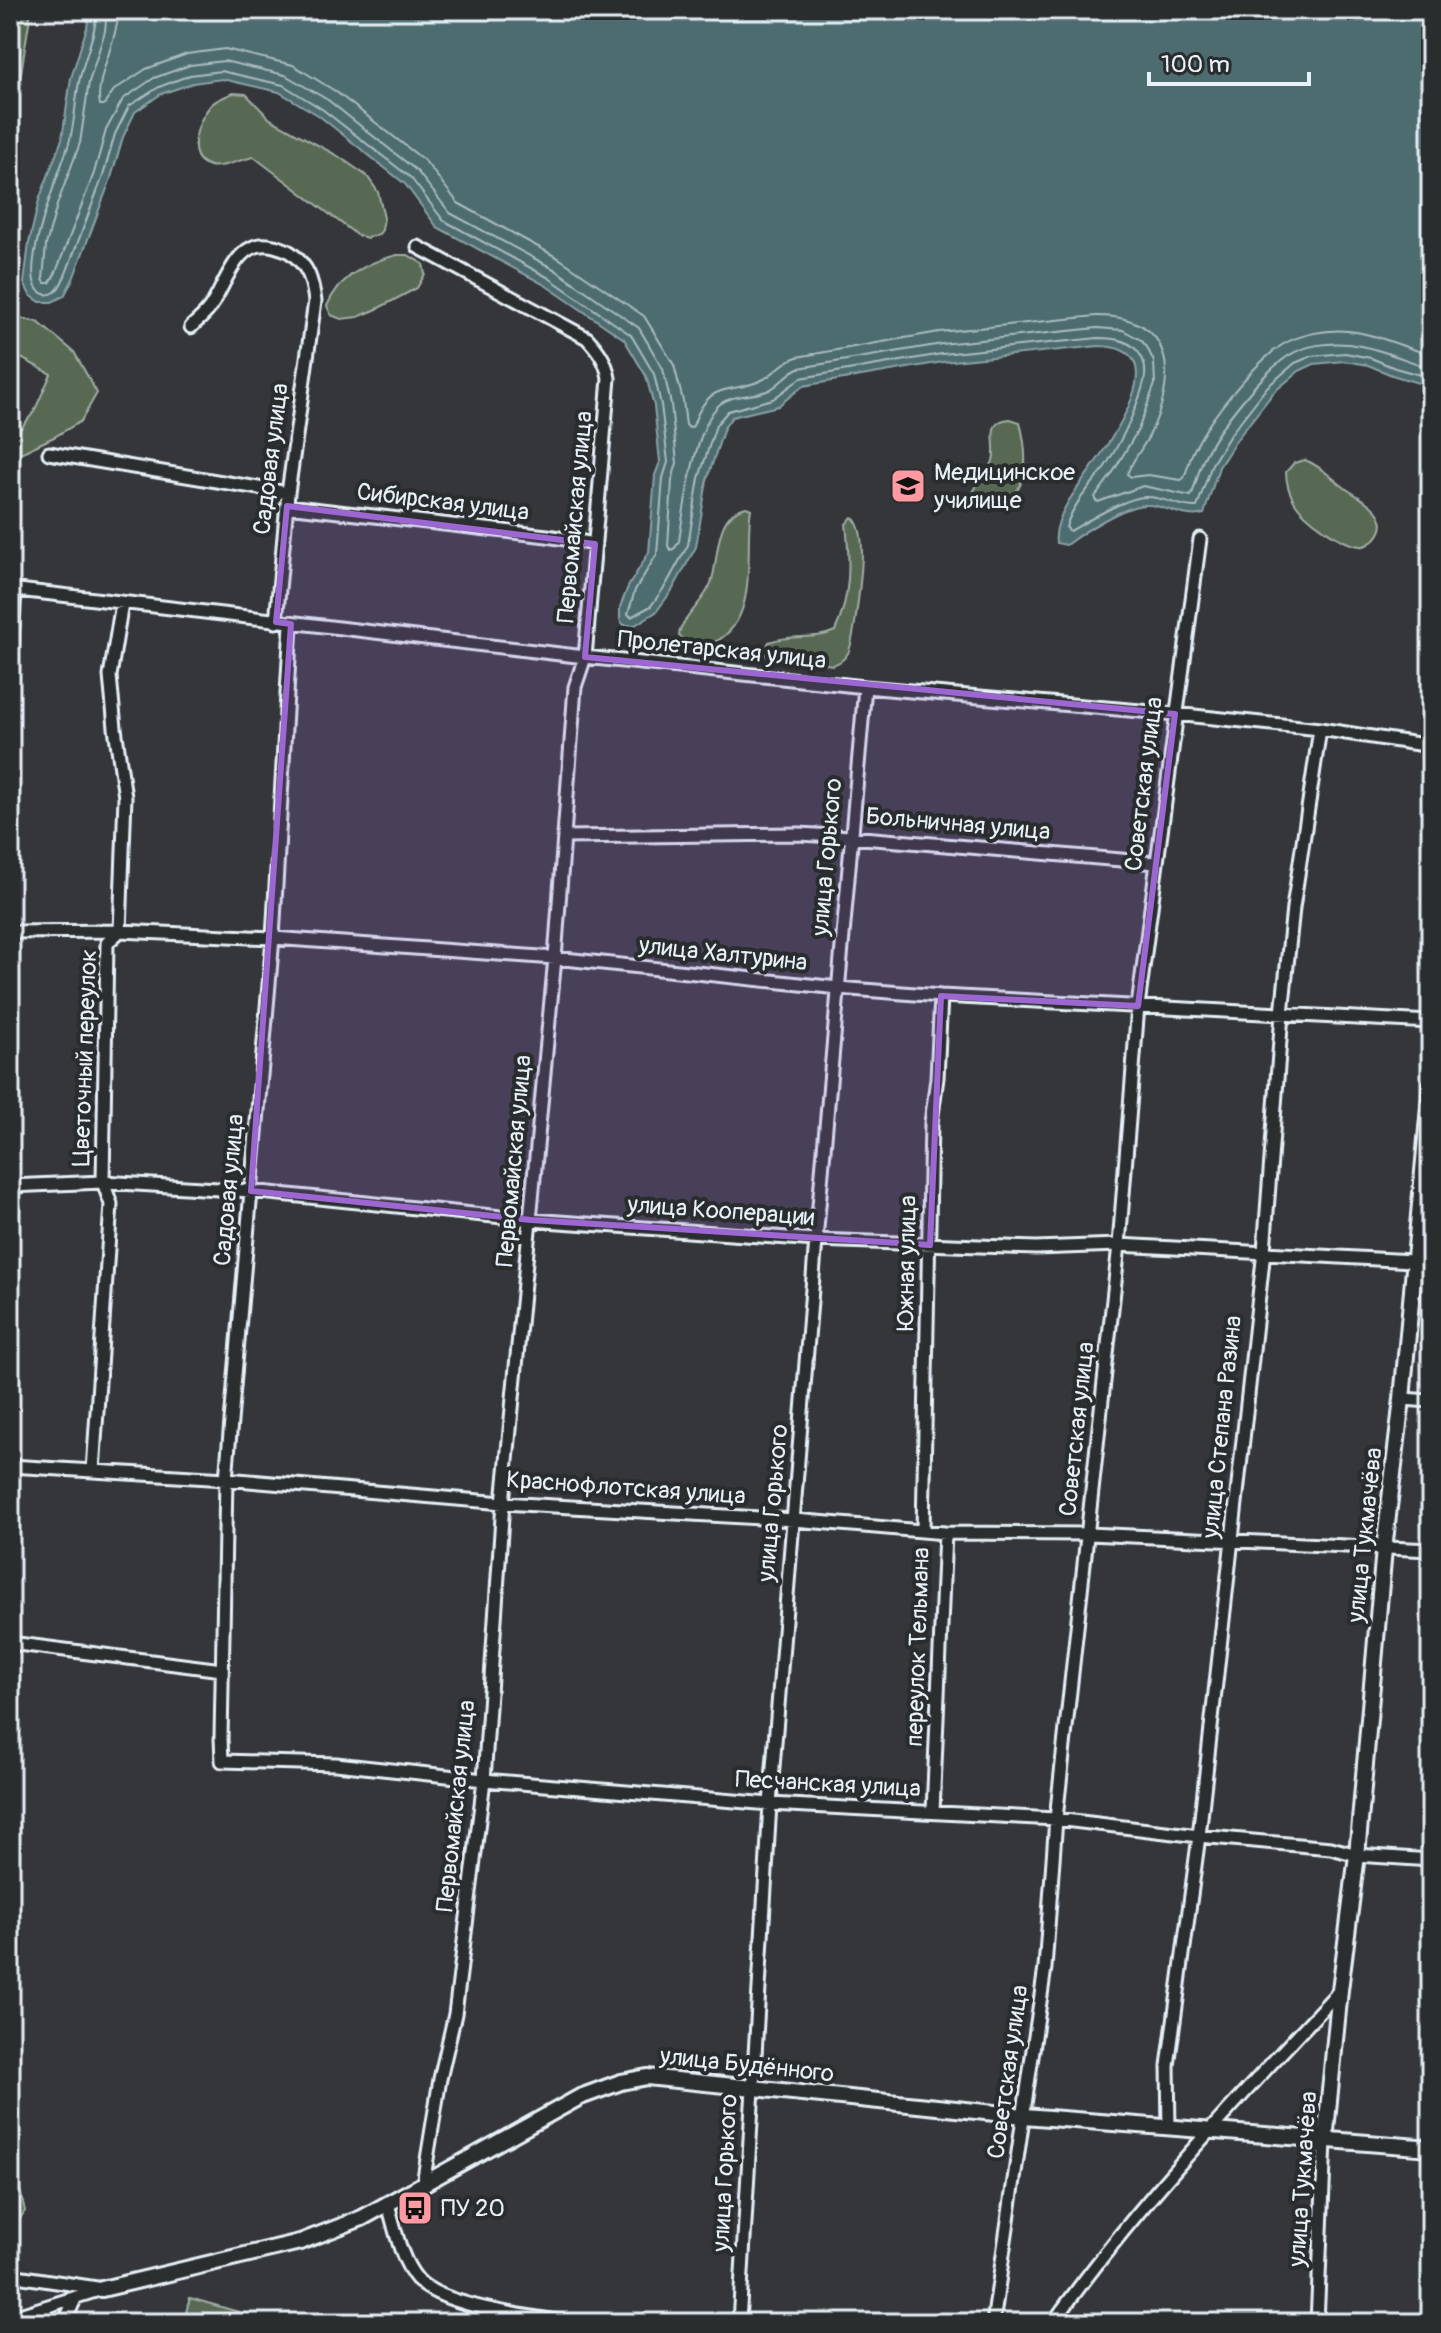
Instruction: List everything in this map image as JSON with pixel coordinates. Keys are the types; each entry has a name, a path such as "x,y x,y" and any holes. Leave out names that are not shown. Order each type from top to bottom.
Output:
{"street":[{"name":"Садовая улица","path":"191,327 210,308 231,267 247,251 263,243 286,250 304,264 312,280 315,301 287,499 276,622"},
{"name":"Первомайская улица","path":"418,247 587,338 600,352 609,378 585,657 575,687 555,958 503,1503 484,1780 455,2014 440,2079 423,2184"},
{"name":"Сибирская улица","path":"49,453 287,499 595,544"},
{"name":"Советская улица","path":"993,2323 1045,1968 1056,1819 1119,1245 1138,1006 1200,539"},
{"name":"Пролетарская улица","path":"13,590 865,687 1320,729 1431,746"},
{"path":"10,677 13,590"},
{"name":"Цветочный переулок","path":"93,1471 111,1204 103,1182 107,943 120,931 125,797 110,676 122,603"},
{"name":"Садовая улица","path":"222,1761 226,1479 273,938 291,624"},
{"name":"улица Горького","path":"739,2323 770,1804 865,687"},
{"name":"улица Степана Разина","path":"1169,2128 1168,2066 1199,1836 1264,1251 1293,908 1320,729"},
{"name":"Больничная улица","path":"564,837 799,834 1156,863"},
{"name":"улица Халтурина","path":"10,932 120,931 273,938 555,958 941,996 1431,1022"},
{"name":"Южная улица","path":"923,1531 931,1123 937,1078 941,996"},
{"name":"улица Тукмачёва","path":"1317,2323 1325,2141 1357,1855 1384,1549 1423,1262 1431,1085"},
{"name":"улица Кооперации","path":"10,1186 103,1182 251,1191 531,1220 816,1240 1036,1248 1119,1245 1423,1262"},
{"path":"1402,1399 1431,1401"},
{"name":"Краснофлотская улица","path":"10,1466 226,1479 503,1503 794,1520 945,1533 1089,1534 1431,1550"},
{"name":"переулок Тельмана","path":"933,1812 945,1533"},
{"path":"10,1643 222,1670"},
{"name":"Песчанская улица","path":"222,1761 336,1764 770,1804 1056,1819 1331,1848 1357,1855 1431,1860"},
{"name":"улица Тукмачёва","path":"1208,2131 1340,1990"},
{"name":"улица Будённого","path":"102,2289 300,2242 362,2218 580,2097 621,2082 647,2077 1024,2116 1431,2148"},
{"path":"1053,2323 1085,2278 1208,2131"},
{"path":"388,2204 403,2255 417,2279 439,2296 571,2323"},
{"path":"10,2275 102,2289"},
{"path":"10,2318 102,2289"},
{"path":"64,2323 76,2297"}],"highlighted area":[{"path":"287,506 595,544 585,657 1175,714 1138,1006 941,996 930,1245 531,1220 251,1191 291,624 276,622"}],"green space":[{"path":"10,10 31,10 15,111 15,192 10,201"},
{"path":"233,93 246,94 270,119 338,156 367,176 378,192 384,218 379,234 367,238 357,235 254,157 220,166 202,162 195,148 201,120 212,104"},
{"path":"397,255 408,255 423,264 425,274 417,288 358,317 341,319 331,315 327,306 347,279 365,267"},
{"path":"10,318 38,322 74,352 97,393 81,421 10,458 13,438 34,412 51,374 12,353 10,357"},
{"path":"1003,420 1020,422 1025,451 1023,479 1009,498 996,503 978,503 972,495 993,461 994,429"},
{"path":"1305,460 1376,510 1382,523 1373,541 1362,546 1343,541 1299,508 1289,491 1286,472 1294,463"},
{"path":"746,507 751,509 748,582 739,617 729,631 715,642 701,644 687,641 679,636 680,630 711,583 723,528 735,511"},
{"path":"852,517 859,528 862,552 856,620 848,653 833,665 767,656 764,652 769,642 835,631 847,592 846,524"},
{"path":"10,2145 25,2211 10,2233"},
{"path":"190,2298 242,2313 265,2323 183,2323"}],"water":[{"path":"90,10 1431,10 1431,387 1368,365 1344,361 1314,364 1299,371 1274,392 1237,439 1219,467 1204,514 1190,515 1154,506 1138,506 1105,520 1066,545 1056,543 1061,517 1111,440 1135,388 1136,367 1125,352 1099,346 943,362 803,386 778,406 732,417 724,428 707,480 696,547 673,589 656,612 635,625 624,625 620,620 620,607 649,552 655,475 660,462 654,406 646,376 624,339 545,285 437,227 405,184 318,115 279,92 222,79 193,83 161,94 135,112 64,296 52,302 40,302 30,295 24,283 29,243 39,200 62,139 71,78"}],"place":[{"name":"Медицинское училище","path":"908,486"},
{"name":"ПУ 20","path":"415,2208"}]}
